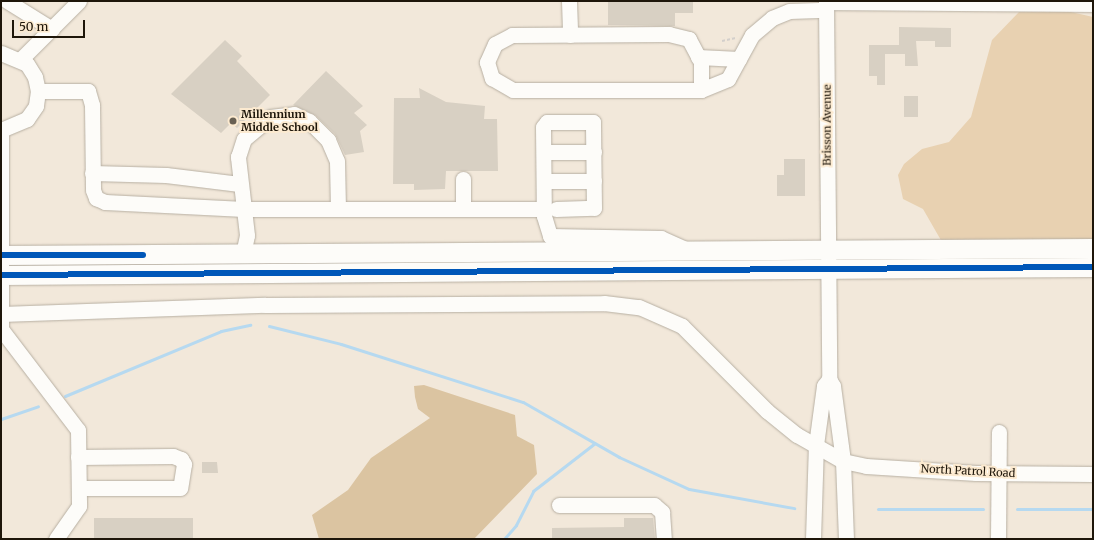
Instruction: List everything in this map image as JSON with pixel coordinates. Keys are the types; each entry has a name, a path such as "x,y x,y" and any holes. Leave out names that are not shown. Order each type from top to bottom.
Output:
{"main road":[{"path":"1,255 828,248 1093,248"},
{"path":"1,275 1093,267"}],"street":[{"path":"7,1 52,29"},
{"path":"21,59 79,1"},
{"path":"569,1 570,35"},
{"path":"701,90 698,57 688,39 669,34 512,36 495,44 486,62 488,71 498,83 513,90 701,90 728,79 752,35 772,18 789,10 826,4 1093,4"},
{"name":"Brisson Avenue","path":"826,4 828,248"},
{"path":"1,53 21,59 35,77 38,91 36,106 27,118 1,130 1,329 78,430 79,506 56,539"},
{"path":"698,57 739,59"},
{"path":"38,91 88,91 92,105 92,173 96,198 105,202 244,209 550,209 594,208 593,122 547,122 543,127 544,181 550,209 547,231 555,239 661,238 686,249"},
{"path":"243,254 247,236 239,184 238,157 244,139 270,117 294,114 316,127 332,148 337,161 338,209"},
{"path":"544,152 594,152"},
{"path":"92,173 166,175 239,184"},
{"path":"463,179 463,209"},
{"path":"544,181 594,181"},
{"path":"828,248 829,379 837,417 843,461 846,539"},
{"name":"North Patrol Road","path":"1,314 273,305 604,304 639,306 682,326 767,411 816,445 843,461 866,466 998,474 1093,474"},
{"path":"813,539 816,445 824,386 829,379"},
{"path":"820,417 837,417"},
{"path":"998,539 999,432"},
{"path":"78,457 173,456 181,459 184,464 180,488 79,488"},
{"path":"559,505 654,505 664,518 664,539"}],"shaded area":[{"path":"1062,10 1093,17 1093,242 942,242 923,209 903,199 898,175 904,164 922,149 949,142 971,117 992,40 1019,12"},
{"path":"424,385 515,415 517,436 534,445 537,474 474,539 319,539 312,515 348,490 371,458 430,418 418,409 415,397 414,386"}],"building":[{"path":"608,1 693,1 693,13 675,13 675,26 608,25"},
{"path":"899,27 951,28 951,47 935,47 935,41 916,41 918,66 905,66 905,54 885,54 885,85 877,85 877,76 869,76 869,45 899,45"},
{"path":"225,40 242,56 237,61 270,95 237,128 231,123 221,133 171,94"},
{"path":"326,71 363,106 354,113 367,125 360,131 364,152 345,155 335,134 315,115 293,105"},
{"path":"419,88 446,102 485,106 484,119 497,119 498,171 446,171 445,189 414,190 414,184 393,184 394,98 420,98"},
{"path":"904,96 918,96 918,117 904,117"},
{"path":"784,159 805,159 805,196 777,196 777,175 784,175"},
{"path":"202,462 217,462 218,473 202,473"},
{"path":"94,518 193,518 193,539 94,539"},
{"path":"624,518 653,518 655,539 552,539 552,528 624,527"}],"waterway":[{"path":"65,396 221,331 250,325"},
{"path":"269,326 341,344 523,402 619,457 689,489 794,508"},
{"path":"1,419 38,406"},
{"path":"504,539 516,525 533,491 595,443"},
{"path":"878,509 983,509"},
{"path":"1017,509 1093,509"}],"cycle path":[{"path":"1,255 143,255"},
{"path":"1,275 1093,267"}],"place":[{"name":"Millennium Middle School","path":"233,121"}]}
